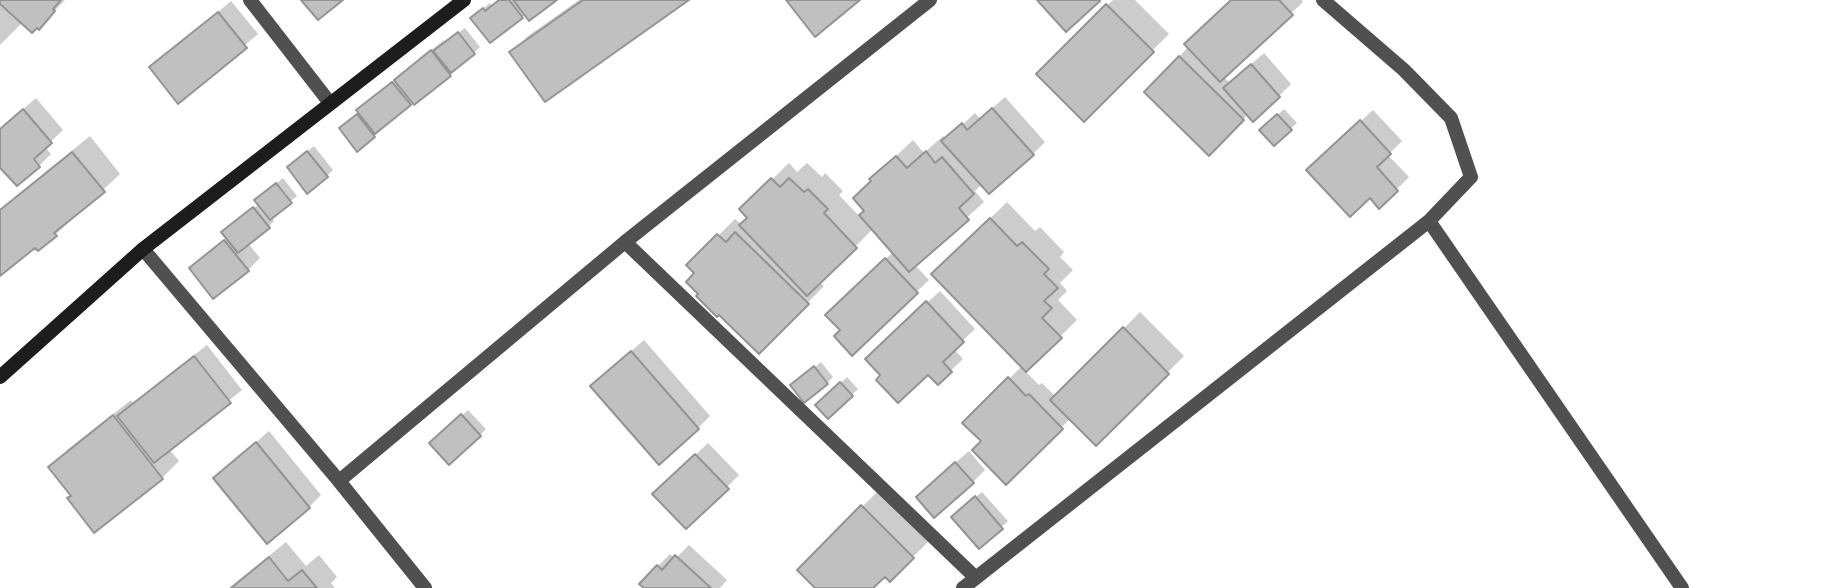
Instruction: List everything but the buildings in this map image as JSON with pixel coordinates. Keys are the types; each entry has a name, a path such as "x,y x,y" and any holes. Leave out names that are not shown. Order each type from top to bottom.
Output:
{"street":[{"path":"250,0 331,103"},
{"path":"0,377 143,249 464,0"},
{"path":"339,481 625,242 930,0"},
{"path":"963,588 1429,221 1471,177 1451,118 1404,70 1323,0"},
{"path":"1429,221 1682,588"},
{"path":"625,242 976,578"},
{"path":"143,249 339,481 425,588"}]}
